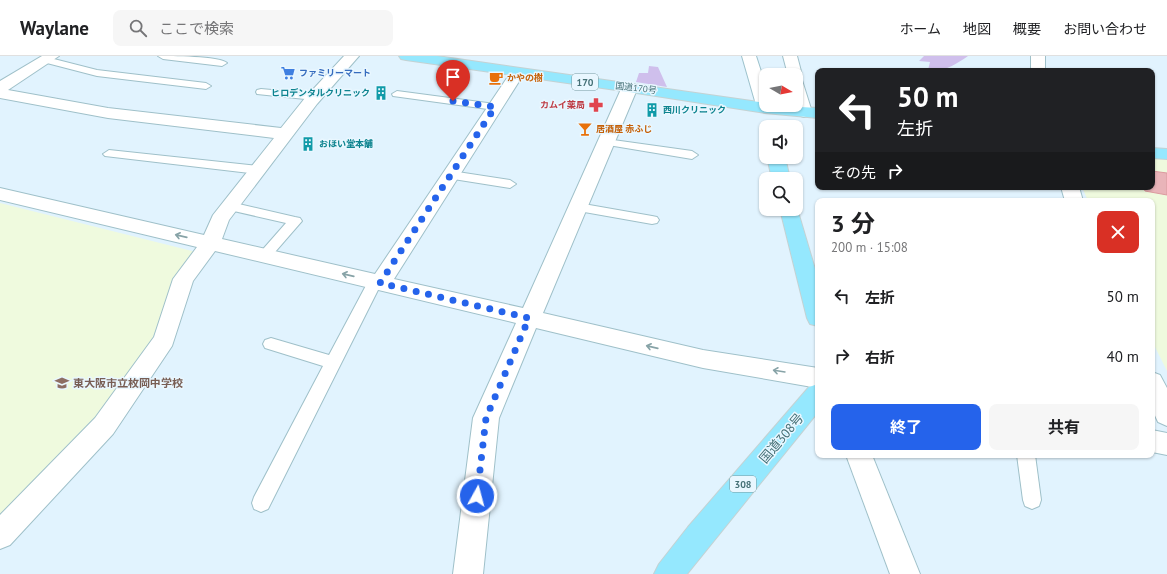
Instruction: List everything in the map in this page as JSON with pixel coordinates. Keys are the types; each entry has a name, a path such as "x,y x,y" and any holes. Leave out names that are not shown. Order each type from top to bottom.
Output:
{"highway":[{"name":"国道170号","path":"406,56 630,87 766,115 811,113"},
{"path":"1155,153 1167,154"},
{"path":"790,216 815,307"},
{"name":"国道308号","path":"669,574 698,537 815,398"}],"street":[{"path":"0,535 104,426 164,340 183,279 211,243 220,219 315,97 352,56"},
{"path":"749,56 766,115"},
{"path":"790,56 793,68"},
{"path":"1038,56 1038,68"},
{"path":"0,88 49,58"},
{"path":"377,282 518,72"},
{"path":"468,574 486,418 630,87"},
{"path":"0,93 108,113 286,134"},
{"path":"803,95 811,113"},
{"path":"0,194 703,359 815,378"},
{"path":"1155,388 1167,414"},
{"path":"1155,442 1167,444"},
{"path":"861,458 909,573"}],"lane":[{"path":"163,56 222,63"},
{"path":"49,58 97,73 206,86"},
{"path":"261,92 315,97"},
{"path":"397,94 495,107"},
{"path":"606,142 692,155"},
{"path":"108,154 258,170"},
{"path":"450,175 510,184"},
{"path":"230,206 295,222 264,256"},
{"path":"578,207 652,220"},
{"path":"261,503 333,363 377,282"},
{"path":"271,344 333,363"},
{"path":"1026,458 1032,500"}],"shaded area":[{"path":"924,56 968,56 946,68 928,68 930,62 919,61"},
{"path":"649,66 658,67 667,87 636,82 639,73 648,73"},
{"path":"1155,158 1167,160 1167,371 1155,347 1155,198 1087,198 1083,190 1155,190"},
{"path":"1155,171 1167,173 1167,195 1145,191 1155,190"},
{"name":"東大阪市立枚岡中学校","path":"0,203 196,252 176,278 150,345 99,421 0,527"}],"place":[{"name":"ファミリーマート","path":"288,73"},
{"name":"かやの樹","path":"496,78"},
{"name":"ヒロデンタルクリニック","path":"381,93"},
{"name":"カムイ薬局","path":"596,105"},
{"name":"西川クリニック","path":"652,110"},
{"name":"居酒屋 赤ふじ","path":"585,129"},
{"name":"おほい堂本舗","path":"308,144"},
{"name":"東大阪市立枚岡中学校","path":"62,383"}],"route":[{"path":"453,101 495,107 380,283 529,318 486,418 477,496"}]}
